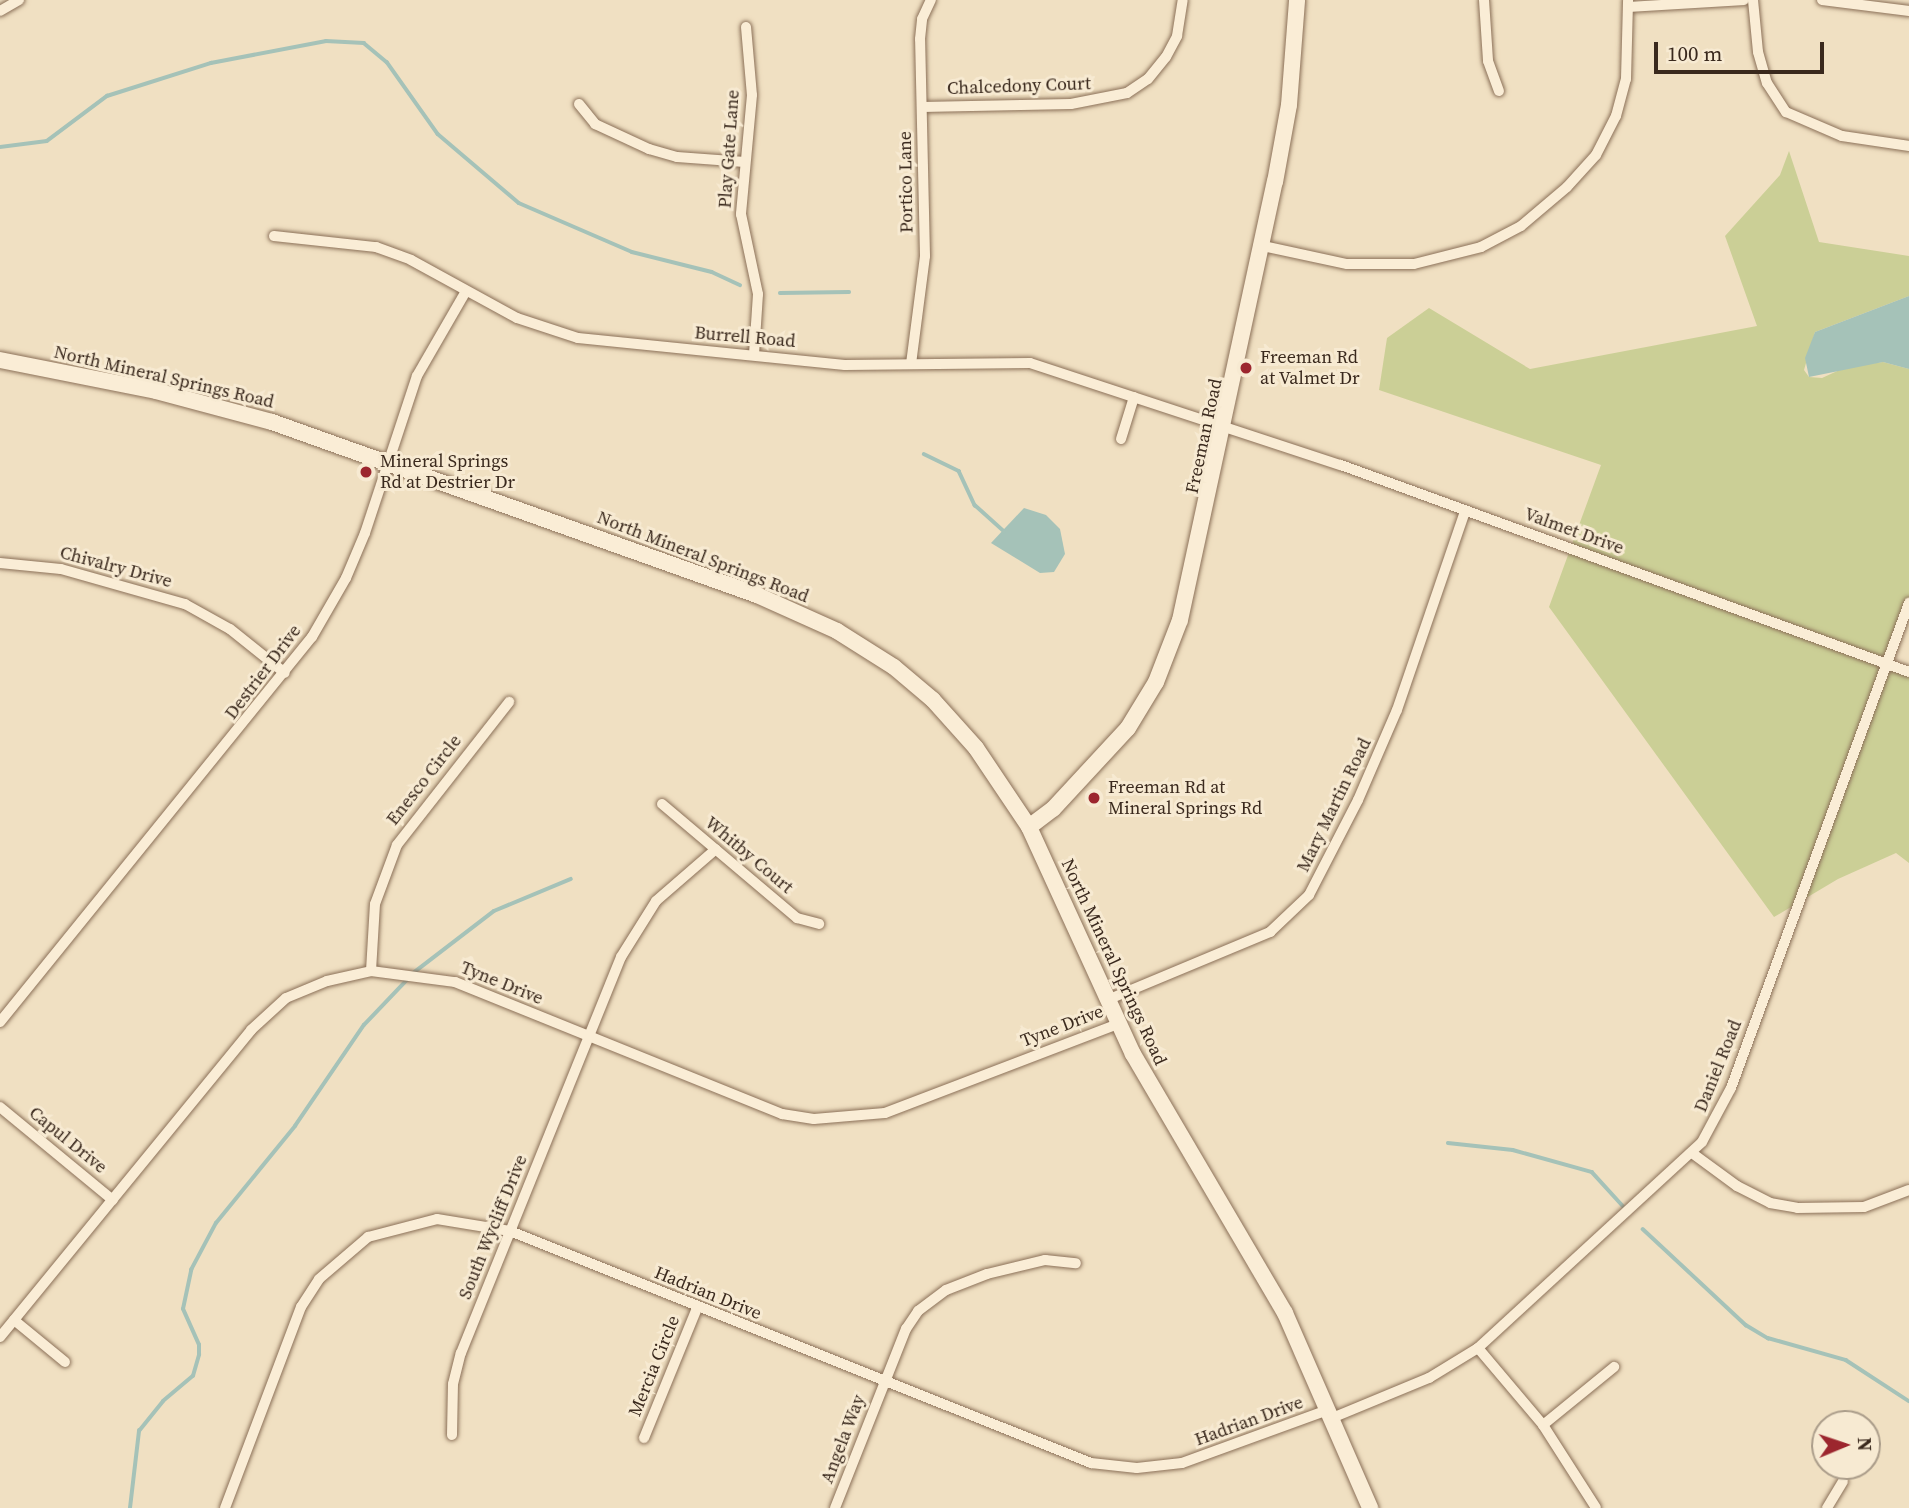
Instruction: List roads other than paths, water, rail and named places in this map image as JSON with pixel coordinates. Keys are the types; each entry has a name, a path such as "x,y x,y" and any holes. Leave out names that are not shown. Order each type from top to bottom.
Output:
{"street":[{"path":"0,10 19,0"},
{"name":"Portico Lane","path":"912,364 925,256 922,19 931,0"},
{"name":"Chalcedony Court","path":"922,107 1072,104 1127,93 1148,79 1166,57 1177,36 1184,0"},
{"name":"Freeman Road","path":"1029,827 1109,750 1156,682 1191,583 1263,246 1289,104 1297,0"},
{"path":"1483,0 1488,61 1499,91"},
{"path":"1263,246 1347,264 1414,264 1481,247 1521,226 1567,187 1598,152 1610,128 1626,79 1629,3 1744,0"},
{"path":"1753,0 1758,52 1767,83 1786,112 1842,136 1909,146"},
{"path":"1822,0 1909,11"},
{"name":"Play Gate Lane","path":"746,27 752,68 742,225 758,294 754,355"},
{"path":"579,104 595,124 649,149 677,157 745,162"},
{"name":"Burrell Road","path":"274,236 376,247 411,260 466,291 558,334 845,365 1030,363 1225,428"},
{"name":"Destrier Drive","path":"0,1022 285,673 346,578 417,376 466,291"},
{"name":"North Mineral Springs Road","path":"0,360 231,409 757,595 848,638 894,667 956,724 996,775 1029,827 1118,1024 1157,1099 1274,1293 1370,1508"},
{"path":"1121,439 1134,397"},
{"name":"Valmet Drive","path":"1225,428 1465,511 1909,672"},
{"name":"Mary Martin Road","path":"1107,999 1270,932 1309,895 1392,722 1465,511"},
{"name":"Chivalry Drive","path":"0,563 61,569 185,604 230,629 285,673"},
{"name":"Daniel Road","path":"1330,1414 1419,1383 1478,1348 1692,1153 1731,1088 1885,662 1909,603"},
{"name":"Enesco Circle","path":"371,971 376,904 397,845 509,702"},
{"name":"Whitby Court","path":"662,804 797,918 818,924"},
{"name":"South Wycliff Drive","path":"452,1435 456,1370 589,1037 643,917 716,849"},
{"name":"Tyne Drive","path":"0,1337 268,1013 311,987 371,971 455,982 782,1114 834,1120 885,1113 1118,1024"},
{"name":"Capul Drive","path":"0,1107 113,1200"},
{"path":"1692,1153 1737,1186 1770,1203 1797,1209 1864,1207 1909,1190"},
{"name":"Hadrian Drive","path":"225,1508 301,1307 328,1268 368,1237 410,1223 465,1220 510,1231 1063,1454 1119,1467 1182,1463 1330,1414"},
{"name":"Angela Way","path":"835,1508 883,1382 911,1319 946,1290 1045,1260 1076,1263"},
{"name":"Mercia Circle","path":"644,1438 697,1308"},
{"path":"14,1320 65,1362"},
{"path":"1478,1348 1543,1425 1597,1508"},
{"path":"1543,1425 1614,1367"},
{"path":"1827,1508 1843,1481"}],"water":[{"path":"1909,296 1909,369 1883,362 1809,377 1805,358 1815,332"},
{"path":"1024,508 1046,515 1060,529 1065,554 1054,572 1040,573 991,543"}],"waterway":[{"path":"0,147 47,141 107,96 211,63 326,41 364,43 387,62 438,134 519,203 632,252 712,272 740,285"},
{"path":"780,293 849,292"},
{"path":"924,454 959,471 975,505 1004,531"},
{"path":"412,974 494,911 571,879"},
{"path":"130,1508 139,1431 163,1401 193,1376 199,1355 199,1345 183,1309 191,1270 216,1223 295,1126 364,1025 407,980"},
{"path":"1448,1143 1513,1150 1592,1172 1623,1206"},
{"path":"1643,1229 1746,1325 1768,1338 1846,1360 1909,1401"}],"place":[{"name":"Freeman Rd at Valmet Dr","path":"1246,368"},
{"name":"Mineral Springs Rd at Destrier Dr","path":"366,472"},
{"name":"Freeman Rd at Mineral Springs Rd","path":"1094,798"}]}
